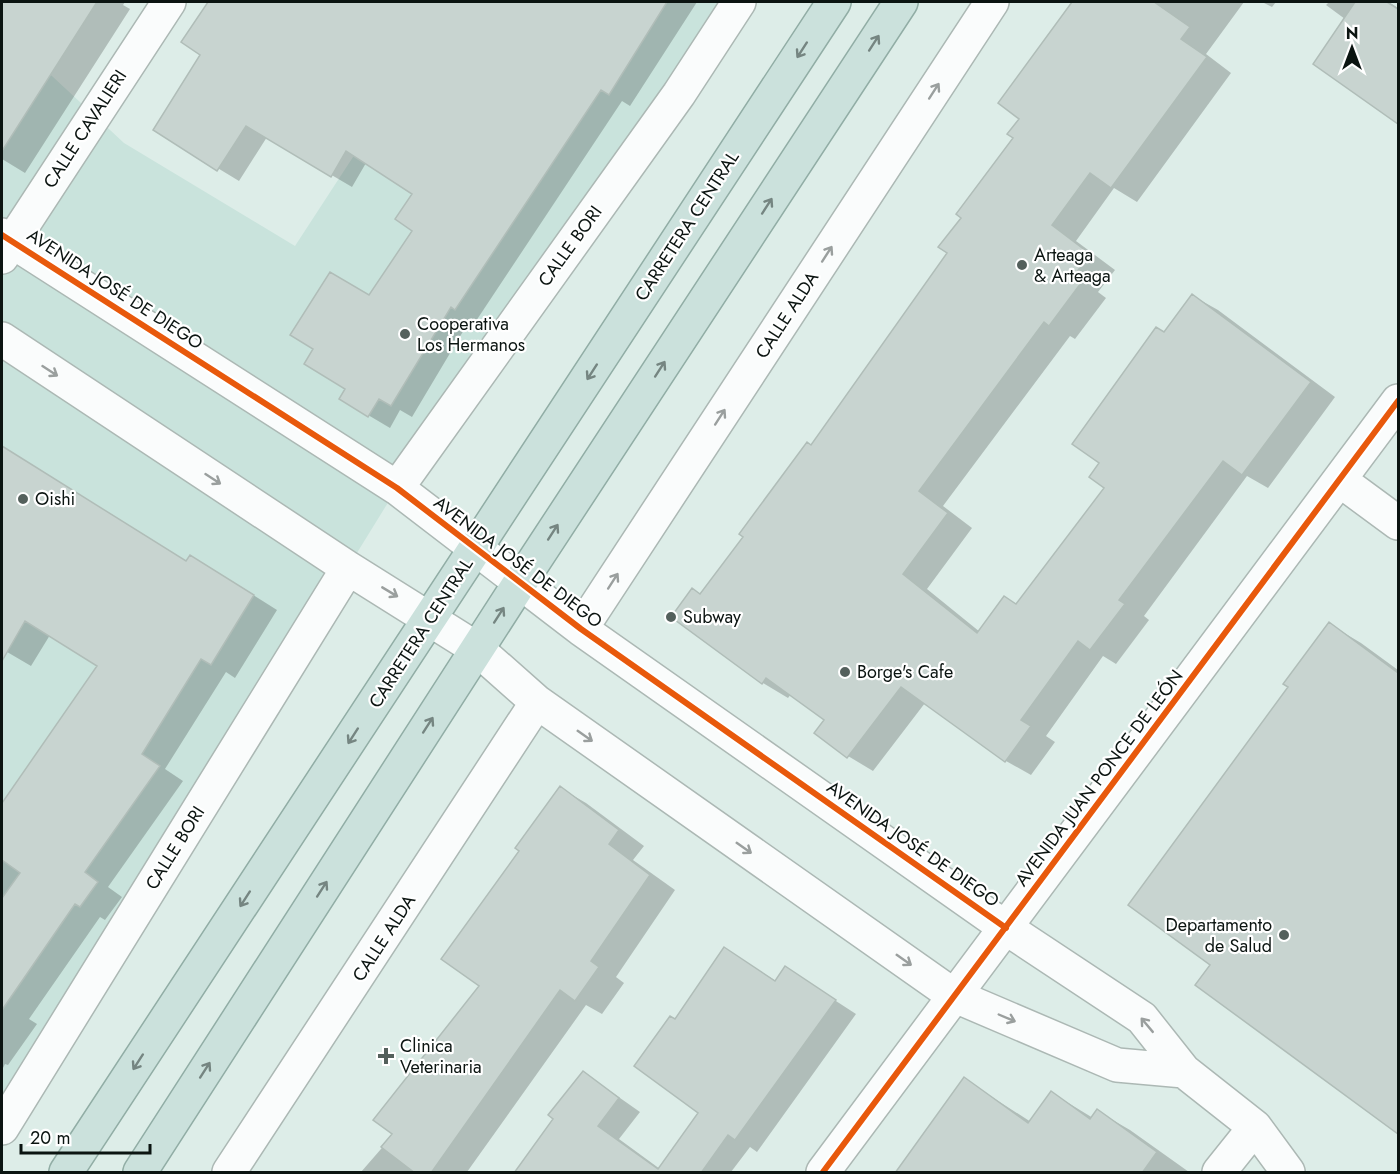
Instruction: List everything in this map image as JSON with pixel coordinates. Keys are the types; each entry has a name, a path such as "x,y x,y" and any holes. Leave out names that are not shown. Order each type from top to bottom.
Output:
{"highway":[{"name":"CARRETERA CENTRAL","path":"66,1173 834,2"},
{"path":"140,1173 521,581 901,2"}],"street":[{"name":"CALLE CAVALIERI","path":"5,244 169,2"},
{"name":"CALLE BORI","path":"397,488 679,94 739,2"},
{"name":"CALLE ALDA","path":"581,630 992,2"},
{"name":"AVENIDA JOSÉ DE DIEGO","path":"5,244 397,488 476,550 521,581 581,630 1006,928 1142,1018 1184,1071 1255,1127 1287,1173"},
{"path":"2,339 348,567 431,617 477,649 537,702 953,995 1117,1065 1184,1071"},
{"name":"AVENIDA JUAN PONCE DE LEÓN","path":"823,1173 953,995 1006,928 1341,481 1398,401"},
{"path":"1341,481 1398,524"},
{"name":"CALLE BORI","path":"2,1128 348,567"},
{"name":"CALLE ALDA","path":"230,1173 537,702"},
{"path":"1219,1173 1255,1127"}],"shaded area":[{"path":"454,2 739,2 397,488 2,1128 2,44 52,76 124,143 295,246"}],"building":[{"path":"2,2 97,2 2,151"},
{"path":"208,2 667,2 609,95 601,90 455,310 451,307 391,406 379,399 368,417 339,399 345,389 304,364 313,349 290,335 330,272 369,295 412,231 395,219 412,194 346,151 331,177 246,126 217,171 153,130 200,55 181,42"},
{"path":"1072,2 1154,2 1190,27 1181,39 1207,57 1111,188 1090,173 1052,225 1090,254 1073,277 1081,283 1049,326 1044,322 919,491 948,513 903,574 977,633 1004,596 1016,604 1104,488 1089,477 1099,463 1072,444 1156,327 1164,332 1192,294 1311,382 1242,475 1223,461 1119,600 1125,604 1090,650 1078,641 1021,720 1031,726 1005,762 901,687 847,758 814,733 824,720 766,678 762,684 671,617 692,588 700,594 743,537 739,534 807,442 811,445 947,253 938,247 961,218 956,214 1013,138 1007,134 1019,119 998,103"},
{"path":"1355,2 1387,2 1398,9 1398,124 1313,64"},
{"path":"2,446 186,561 190,555 254,595 211,665 201,659 142,754 160,766 85,872 98,882 80,907 75,904 2,1010 2,898 20,873 2,860 2,803 97,666 25,621 2,661"},
{"name":"Departamento de Salud","path":"1329,622 1398,673 1398,1134 1195,985 1210,965 1128,905 1288,687 1283,684"},
{"path":"560,786 619,830 609,844 650,875 591,961 599,967 575,1001 560,990 431,1173 415,1173 381,1147 392,1134 373,1120 479,986 441,959 519,851 515,848"},
{"path":"724,947 775,981 785,966 836,1000 735,1140 728,1135 701,1173 514,1173 553,1119 548,1115 583,1071 619,1098 598,1126 658,1169 698,1113 634,1066 670,1016 675,1019"},
{"path":"964,1077 1028,1123 1051,1091 1090,1119 1097,1109 1157,1152 1142,1173 895,1173"}],"cycle path":[{"path":"2,235 397,488 581,629 1006,928"},
{"path":"823,1172 1398,401"}],"place":[{"name":"Arteaga & Arteaga","path":"1022,265"},
{"name":"Cooperativa Los Hermanos","path":"405,334"},
{"name":"Oishi","path":"23,499"},
{"name":"Subway","path":"671,617"},
{"name":"Borge's Cafe","path":"845,672"},
{"name":"Departamento de Salud","path":"1284,935"},
{"name":"Clinica Veterinaria","path":"386,1056"}]}
